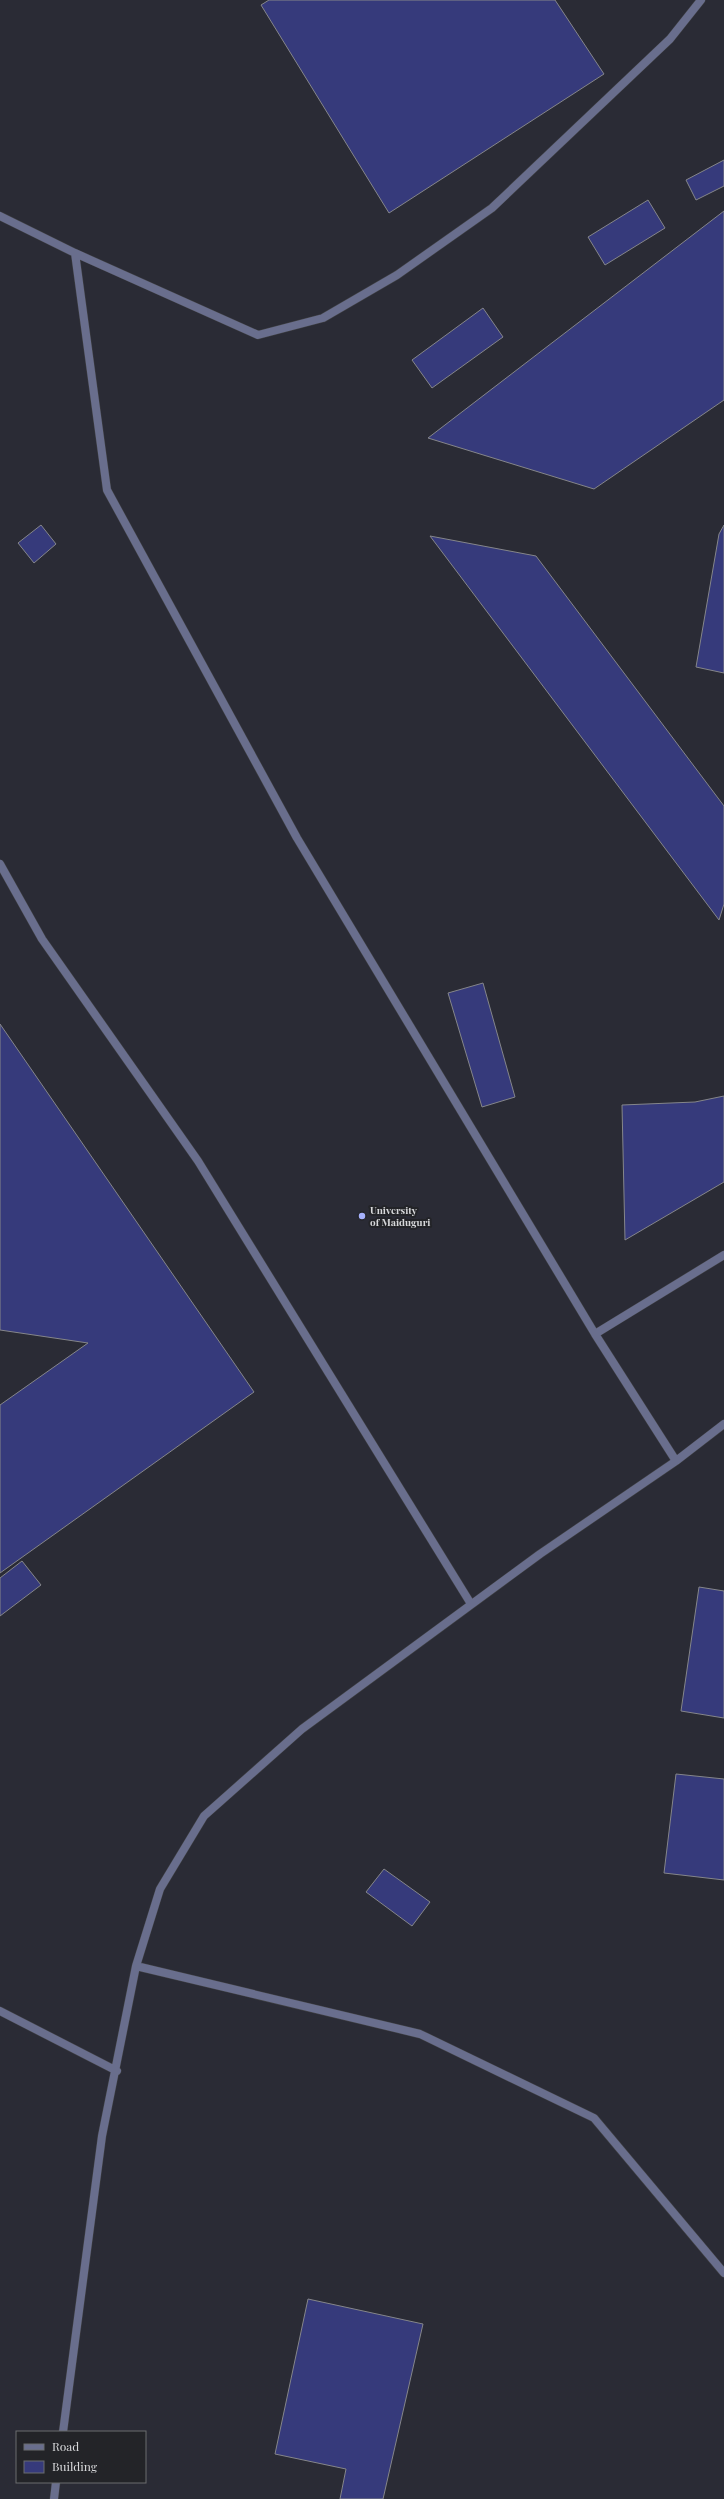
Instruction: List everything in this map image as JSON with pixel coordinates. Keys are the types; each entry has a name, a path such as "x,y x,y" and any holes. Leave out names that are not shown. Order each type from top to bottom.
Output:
{"street":[{"path":"0,216 75,253 258,335 323,318 397,275 492,208 670,39 702,0"},
{"path":"75,253 107,490 297,838 595,1334 676,1461"},
{"path":"0,864 42,939 198,1161 471,1604"},
{"path":"595,1334 724,1255"},
{"path":"63,2431 102,2136 117,2071 136,1966 160,1889 204,1816 302,1729 471,1604 676,1461 724,1424"},
{"path":"136,1966 420,2034 594,2118 724,2273"},
{"path":"0,2011 117,2071"},
{"path":"54,2499 56,2483"}],"shaded area":[{"name":"University of Maiduguri","path":"0,0 724,0 724,2499 0,2499"}],"building":[{"path":"269,0 555,0 604,74 389,213 261,5"},
{"path":"724,160 724,186 696,200 686,180"},
{"path":"648,200 665,228 605,265 588,237"},
{"path":"724,211 724,400 594,489 428,438"},
{"path":"483,308 503,337 432,388 412,360"},
{"path":"41,525 56,544 34,563 18,543"},
{"path":"724,525 724,673 696,667 719,534"},
{"path":"430,536 536,556 724,806 724,904 719,920"},
{"path":"483,983 515,1097 482,1107 448,993"},
{"path":"0,1024 254,1392 0,1573 0,1405 88,1343 0,1330"},
{"path":"724,1096 724,1182 625,1240 622,1105 695,1102"},
{"path":"22,1561 41,1585 0,1616 0,1578"},
{"path":"699,1587 724,1591 724,1718 681,1711"},
{"path":"676,1774 724,1779 724,1880 664,1873"},
{"path":"384,1869 430,1902 412,1926 366,1892"},
{"path":"308,2299 423,2324 383,2499 340,2499 346,2469 275,2454"}],"place":[{"name":"University of Maiduguri","path":"362,1216"}]}
